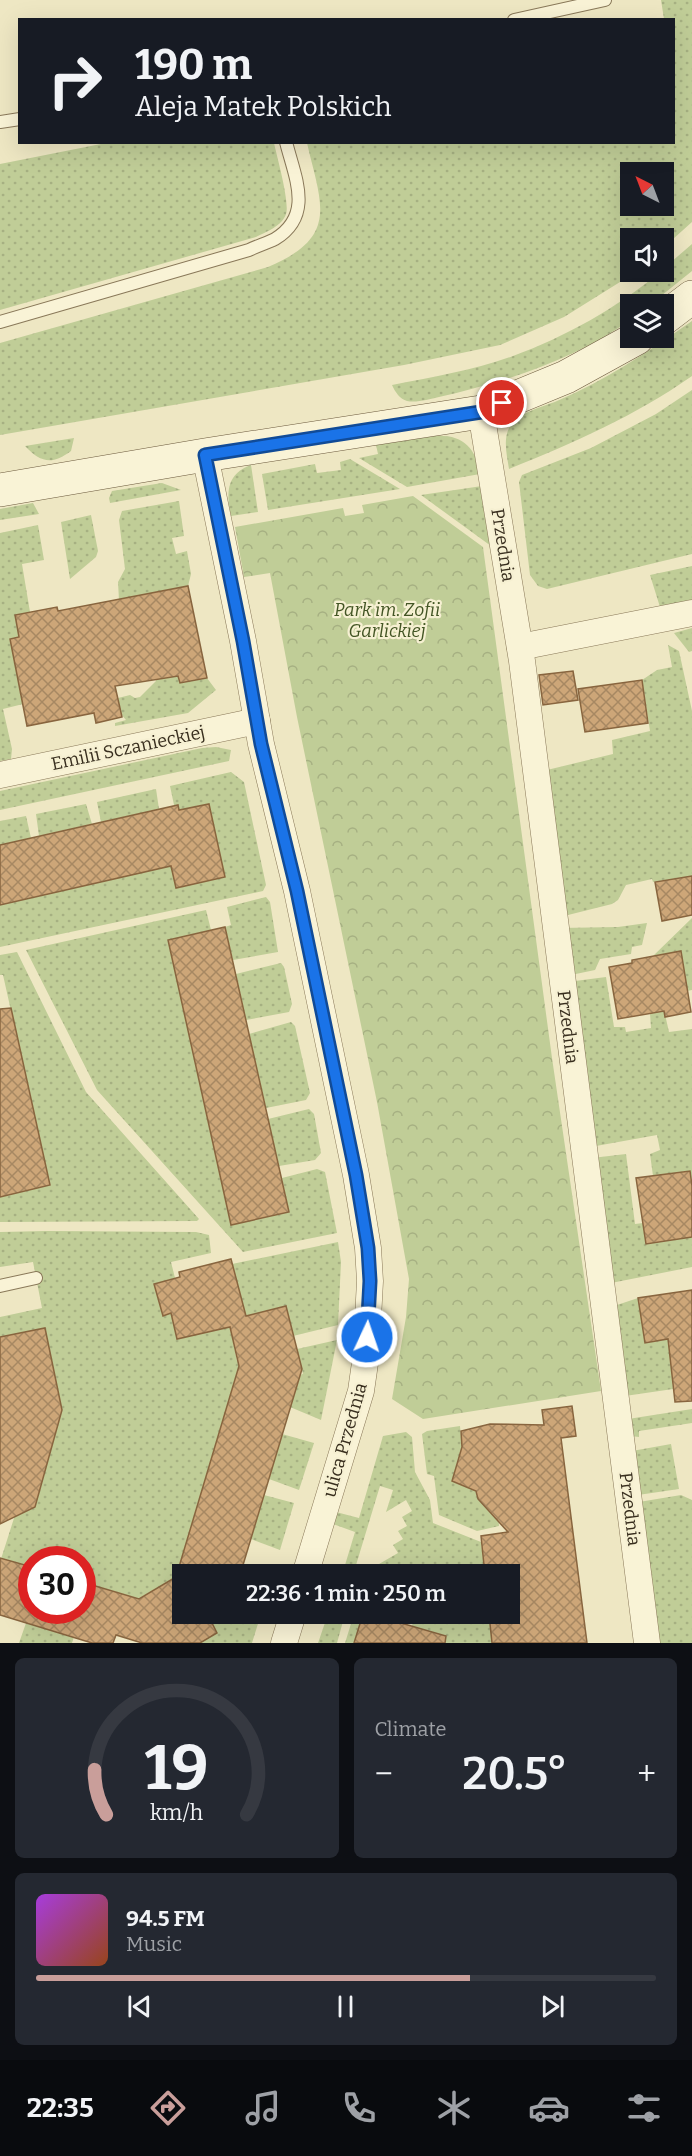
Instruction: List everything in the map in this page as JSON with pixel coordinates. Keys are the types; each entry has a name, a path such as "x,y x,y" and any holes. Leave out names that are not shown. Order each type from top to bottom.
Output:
{"street":[{"path":"674,311 692,297"},
{"path":"0,490 481,412 566,378 620,348"},
{"name":"Przednia","path":"481,412 520,647 646,1643"},
{"name":"ulica Przednia","path":"205,455 257,721 297,891 356,1175 368,1248 370,1270 366,1356 361,1391 308,1564"},
{"path":"520,647 692,613"},
{"name":"Emilii Sczanieckiej","path":"0,775 257,721"},
{"path":"284,1643 290,1624"}],"lane":[{"path":"523,18 605,0"},
{"path":"0,122 18,119"},
{"path":"0,322 249,250 275,238 295,220 300,199 286,144"},
{"path":"0,1286 36,1278"}],"green space":[{"path":"661,0 692,0 692,222 674,238 674,228 620,228 620,282 564,317 500,345 404,365 0,435 0,343 268,267 291,256 306,244 316,231 320,217 320,201 307,144 675,144 675,18 664,18"},
{"path":"101,144 274,144 287,208 284,218 277,225 256,237 0,310 0,164"},
{"path":"692,244 692,271 663,294 631,294 647,282 674,282 674,260"},
{"path":"620,302 620,327 586,347 538,368 488,385 415,402 400,397 393,388 392,385 498,361 552,340"},
{"path":"692,321 692,376 648,404 603,428 509,469 506,438 509,428 517,418 575,393 652,348 674,348 674,333"},
{"path":"692,390 692,554 547,589 538,586 530,575 519,482 522,475 591,448 656,414"},
{"path":"434,436 452,437 466,444 475,456 480,474 407,487 359,458 378,454 376,445"},
{"path":"74,438 71,451 52,460 36,456 25,446"},
{"path":"350,459 400,489 268,510 262,474 315,464 317,473 341,470 340,462"},
{"path":"251,465 258,512 231,516 228,500 232,479"},
{"path":"162,483 181,490 110,503 109,498 112,491"},
{"path":"482,486 491,546 421,495"},
{"name":"Park im. Zofii Garlickiej","path":"413,496 483,547 552,1058 601,1391 423,1419 392,1399 406,1317 409,1279 377,1102 297,717 270,573 244,577 235,527 343,508 345,516 364,513 362,505"},
{"path":"179,501 184,536 172,538 176,554 187,551 191,574 188,586 162,592 180,683 207,678 216,690 188,713 115,726 115,723 126,720 121,714 118,698 130,695 135,698 140,697 156,681 119,600 118,582 125,569 119,520 122,511"},
{"path":"33,503 39,514 0,520 0,509"},
{"path":"91,515 98,551 96,557 70,579 61,522"},
{"path":"38,525 44,560 22,564 30,612 15,615 19,637 10,639 23,704 3,709 12,749 11,759 0,761 0,533"},
{"path":"692,566 692,600 660,607 650,575"},
{"path":"692,628 692,651 689,652 674,633"},
{"path":"668,645 679,651 692,711 692,876 653,882 652,879 626,885 618,900 612,904 568,915 559,915 547,770 613,754 612,740 650,731 642,680 657,670 672,667"},
{"path":"216,747 231,750 229,761 0,810 0,791 202,748"},
{"path":"231,772 244,782 266,885 263,891 0,947 0,905 171,866 176,888 225,877 209,804 179,810 178,805 174,805 170,786"},
{"path":"156,789 159,809 101,822 97,802"},
{"path":"86,804 92,824 39,836 36,814"},
{"path":"26,816 31,838 0,845 0,821"},
{"path":"266,897 270,902 278,952 233,960 225,927 231,925 227,907"},
{"path":"206,910 211,930 168,940 231,1225 289,1212 282,1178 317,1169 325,1172 337,1233 243,1252 97,1090 26,950"},
{"path":"692,918 692,990 687,991 680,951 653,956"},
{"path":"647,923 642,945 632,947 631,954 600,959 595,970 566,976 560,928 618,927"},
{"path":"17,952 86,1092 199,1219 197,1221 0,1222 0,1197 50,1185 3,975 0,975 0,955"},
{"path":"281,963 284,967 292,1004 289,1012 246,1020 236,974"},
{"path":"606,977 614,1027 625,1027 626,1032 651,1028 650,1013 664,1010 669,1032 692,1029 692,1186 689,1171 653,1176 650,1154 660,1150 657,1135 596,1146 575,981"},
{"path":"291,1022 295,1026 310,1093 306,1100 266,1108 249,1034"},
{"path":"309,1109 314,1114 321,1153 315,1160 279,1166 268,1119"},
{"path":"626,1154 635,1224 643,1223 646,1243 692,1237 692,1267 611,1283 592,1158"},
{"path":"0,1232 196,1232 209,1235 211,1253 171,1262 175,1278 154,1284 163,1316 171,1313 177,1339 230,1327 237,1361 243,1359 236,1376 182,1564 172,1564 172,1580 134,1601 126,1595 96,1586 96,1546 18,1546 18,1564 1,1559 15,1515 35,1507 62,1410 45,1329 0,1337 0,1317 42,1308 33,1262 0,1267"},
{"path":"338,1242 341,1262 338,1325 293,1336 246,1316 232,1264"},
{"path":"638,1298 646,1343 692,1335 671,1363 673,1389 625,1396 614,1306"},
{"path":"337,1340 321,1420 290,1407 278,1380 303,1374 297,1349"},
{"path":"692,1409 692,1423 639,1431 639,1437 631,1436 628,1419"},
{"path":"460,1426 462,1447 452,1481 476,1488 482,1502 498,1507 499,1526 477,1531 439,1515 434,1476 427,1474 422,1434 427,1431"},
{"path":"406,1432 412,1437 415,1472 430,1500 433,1523 481,1542 484,1564 379,1564 398,1553 393,1545 403,1539 398,1531 407,1526 402,1517 412,1511 406,1500 386,1512 393,1490 380,1486 356,1564 345,1564 355,1532 333,1524 336,1512 359,1518 383,1436"},
{"path":"282,1434 314,1443 299,1490 269,1479"},
{"path":"671,1444 679,1489 638,1495 632,1451"},
{"path":"264,1495 294,1503 280,1550 251,1539"},
{"path":"681,1495 692,1500 692,1643 657,1643 639,1502"},
{"path":"26,1624 74,1637 72,1643 19,1643"},
{"path":"212,1624 258,1624 252,1643 200,1643 217,1633"},
{"path":"325,1624 342,1624 337,1643 318,1643"},
{"path":"351,1624 360,1624 354,1643 345,1643"},
{"path":"412,1624 490,1624 492,1643 433,1643 412,1626"}],"building":[{"path":"188,586 207,678 180,683 178,676 115,686 122,717 96,723 94,713 27,726 10,639 19,637 15,615 57,607 58,611"},
{"path":"573,671 578,700 543,705 539,675"},
{"path":"642,680 648,723 585,732 578,689"},
{"path":"209,804 225,877 176,888 171,866 0,905 0,845 178,805 179,810"},
{"path":"692,876 692,915 662,921 655,882"},
{"path":"225,927 289,1212 231,1225 168,940"},
{"path":"681,951 691,1012 665,1017 664,1011 618,1019 609,967 632,963 632,960"},
{"path":"11,1008 50,1185 0,1197 0,1009"},
{"path":"690,1171 692,1237 646,1244 636,1178"},
{"path":"231,1259 246,1316 286,1306 302,1369 243,1564 180,1564 239,1366 230,1327 177,1339 171,1313 163,1316 154,1284 180,1277 179,1272"},
{"path":"692,1290 692,1401 675,1402 668,1339 645,1343 638,1298"},
{"path":"45,1328 62,1410 35,1507 0,1524 0,1337"},
{"path":"572,1406 576,1436 561,1438 587,1643 492,1643 490,1624 520,1624 520,1564 484,1564 481,1536 508,1532 478,1499 476,1491 452,1481 462,1447 461,1431 490,1424 544,1425 542,1410"},
{"path":"0,1558 18,1563 18,1620 0,1615"},
{"path":"172,1579 172,1624 212,1624 217,1633 200,1643 142,1643 116,1635 113,1643 92,1643 30,1624 96,1624 96,1586 139,1599"},
{"path":"360,1624 405,1624 446,1636 445,1643 354,1643"}],"route":[{"path":"367,1337 370,1281 368,1248 356,1175 297,891 261,744 243,641 233,602 205,455 481,412 502,403"}]}
